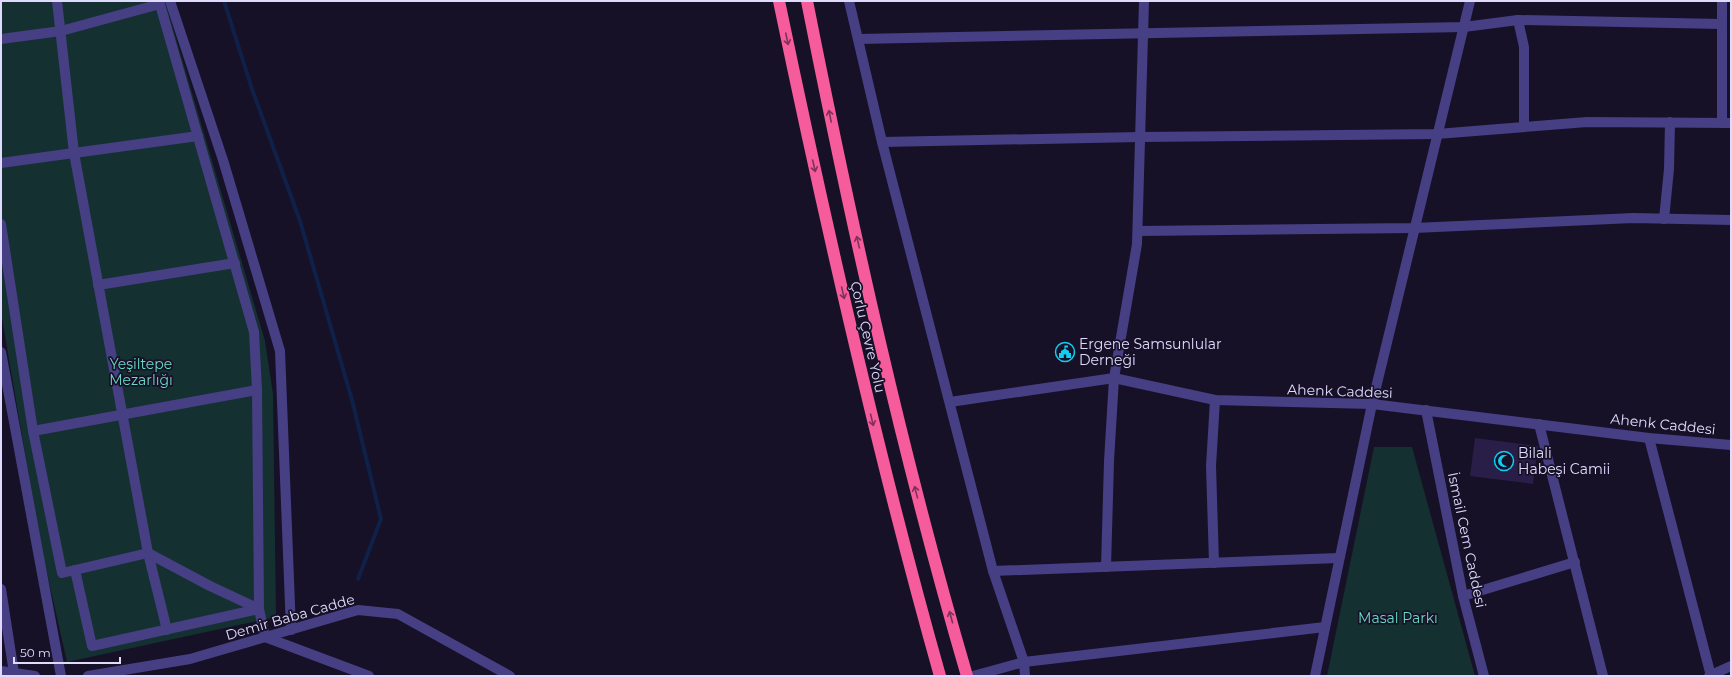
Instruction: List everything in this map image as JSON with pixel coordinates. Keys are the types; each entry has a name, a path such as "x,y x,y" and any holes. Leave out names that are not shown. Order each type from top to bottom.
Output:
{"highway":[{"name":"Çorlu Çevre Yolu","path":"779,1 809,145 872,417 940,676"},
{"name":"Çorlu Çevre Yolu","path":"807,1 834,136 895,405 919,502 967,676"}],"street":[{"path":"57,1 74,153 148,553 167,630"},
{"path":"170,1 223,160 280,352 291,630"},
{"path":"849,1 882,142 993,571 1024,662 1025,676"},
{"path":"1106,567 1109,461 1114,378 1138,231 1144,1"},
{"path":"1315,676 1372,404 1470,1"},
{"path":"882,142 1140,137 1437,134 1587,122 1727,123 1722,1"},
{"path":"1,39 61,31 159,2 254,332 257,390 259,609 265,638 369,676"},
{"path":"858,39 1464,27 1518,20 1722,24"},
{"path":"1518,20 1524,47 1524,127"},
{"path":"1664,219 1669,169 1670,122"},
{"path":"1,163 198,136"},
{"path":"1138,231 1414,228 1633,218 1731,220"},
{"path":"1,224 33,430 62,573 148,553 210,586 259,609"},
{"path":"98,285 235,263"},
{"path":"1,352 60,676"},
{"name":"Ahenk Caddesi","path":"950,402 1114,378 1215,400 1372,404 1649,438 1731,445"},
{"path":"33,430 257,390"},
{"path":"1214,563 1211,466 1215,400"},
{"name":"İsmail Cem Caddesi","path":"1426,410 1464,596 1484,676"},
{"path":"1539,424 1603,676"},
{"path":"1649,438 1710,676 1731,666"},
{"path":"993,571 1339,558"},
{"path":"1464,596 1575,562"},
{"path":"75,570 92,646 259,609"},
{"path":"1,589 14,673"},
{"name":"Demir Baba Cadde","path":"88,676 190,659 358,610 398,614 510,676"},
{"path":"973,676 1024,662 1325,627"},
{"path":"1,671 35,676"}],"green space":[{"name":"Yeşiltepe Mezarlığı","path":"1,1 165,1 265,341 273,394 276,617 67,662 40,542 1,312"},
{"name":"Masal Parkı","path":"1374,447 1412,447 1475,676 1327,676"}],"building":[{"name":"Bilali Habeşi Camii","path":"1475,438 1538,446 1533,484 1470,476"}],"waterway":[{"path":"224,1 252,89 300,221 352,400 381,519 358,579"}],"place":[{"name":"Ergene Samsunlular Derneği","path":"1065,352"},
{"name":"Bilali Habeşi Camii","path":"1504,461"}]}
